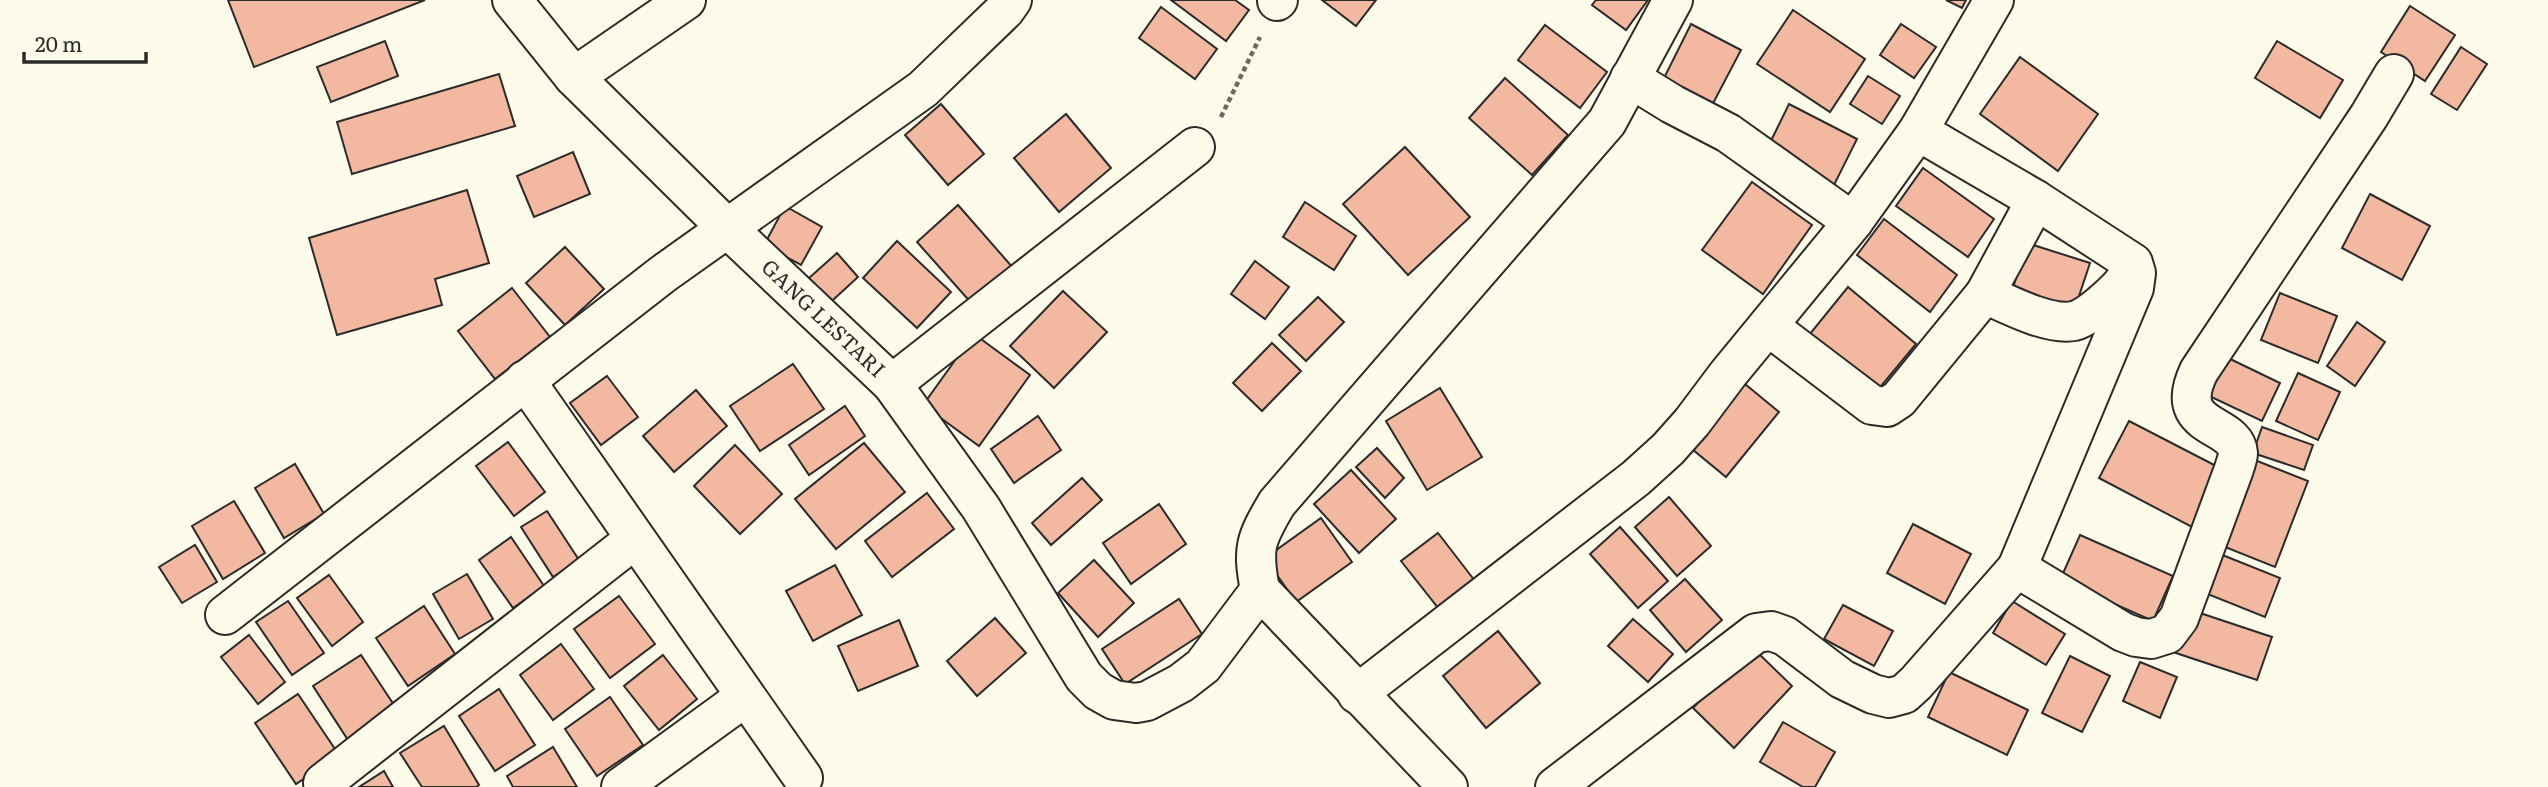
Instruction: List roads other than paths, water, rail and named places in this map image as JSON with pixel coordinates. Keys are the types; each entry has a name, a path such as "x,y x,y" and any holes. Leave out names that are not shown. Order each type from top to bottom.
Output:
{"street":[{"name":"GANG LESTARI","path":"512,0 574,77 726,227 892,384 981,509 1084,677 1098,691 1114,700 1136,703 1147,701 1181,683 1203,666 1260,590"},
{"path":"574,77 685,0"},
{"path":"225,615 525,380 726,227 923,89 1005,10 1012,0"},
{"path":"1448,787 1260,590 1254,560 1260,532 1277,503 1607,122 1673,0"},
{"path":"1357,694 1652,463 1692,422 1853,222 1918,131 1994,0"},
{"path":"2017,568 2123,632 2151,639 2166,634 2173,626 2179,618 2238,453 2233,441 2198,415 2190,402 2191,389 2199,371 2369,116 2394,74"},
{"path":"1630,78 1657,96 1728,133 1853,222"},
{"path":"1555,787 1756,633 1771,631 1785,636 1842,679 1873,694 1889,698 1904,694 2017,568 2134,288 2136,273 2133,263 2036,200 1918,131"},
{"path":"892,384 1195,147"},
{"path":"1768,326 1872,405 1887,407 1899,399 1985,295 2036,200"},
{"path":"1985,295 2022,311 2063,322 2076,321 2096,309 2126,281 2133,263"},
{"path":"525,380 803,778"},
{"path":"323,783 635,539"},
{"path":"621,787 745,697"}]}
